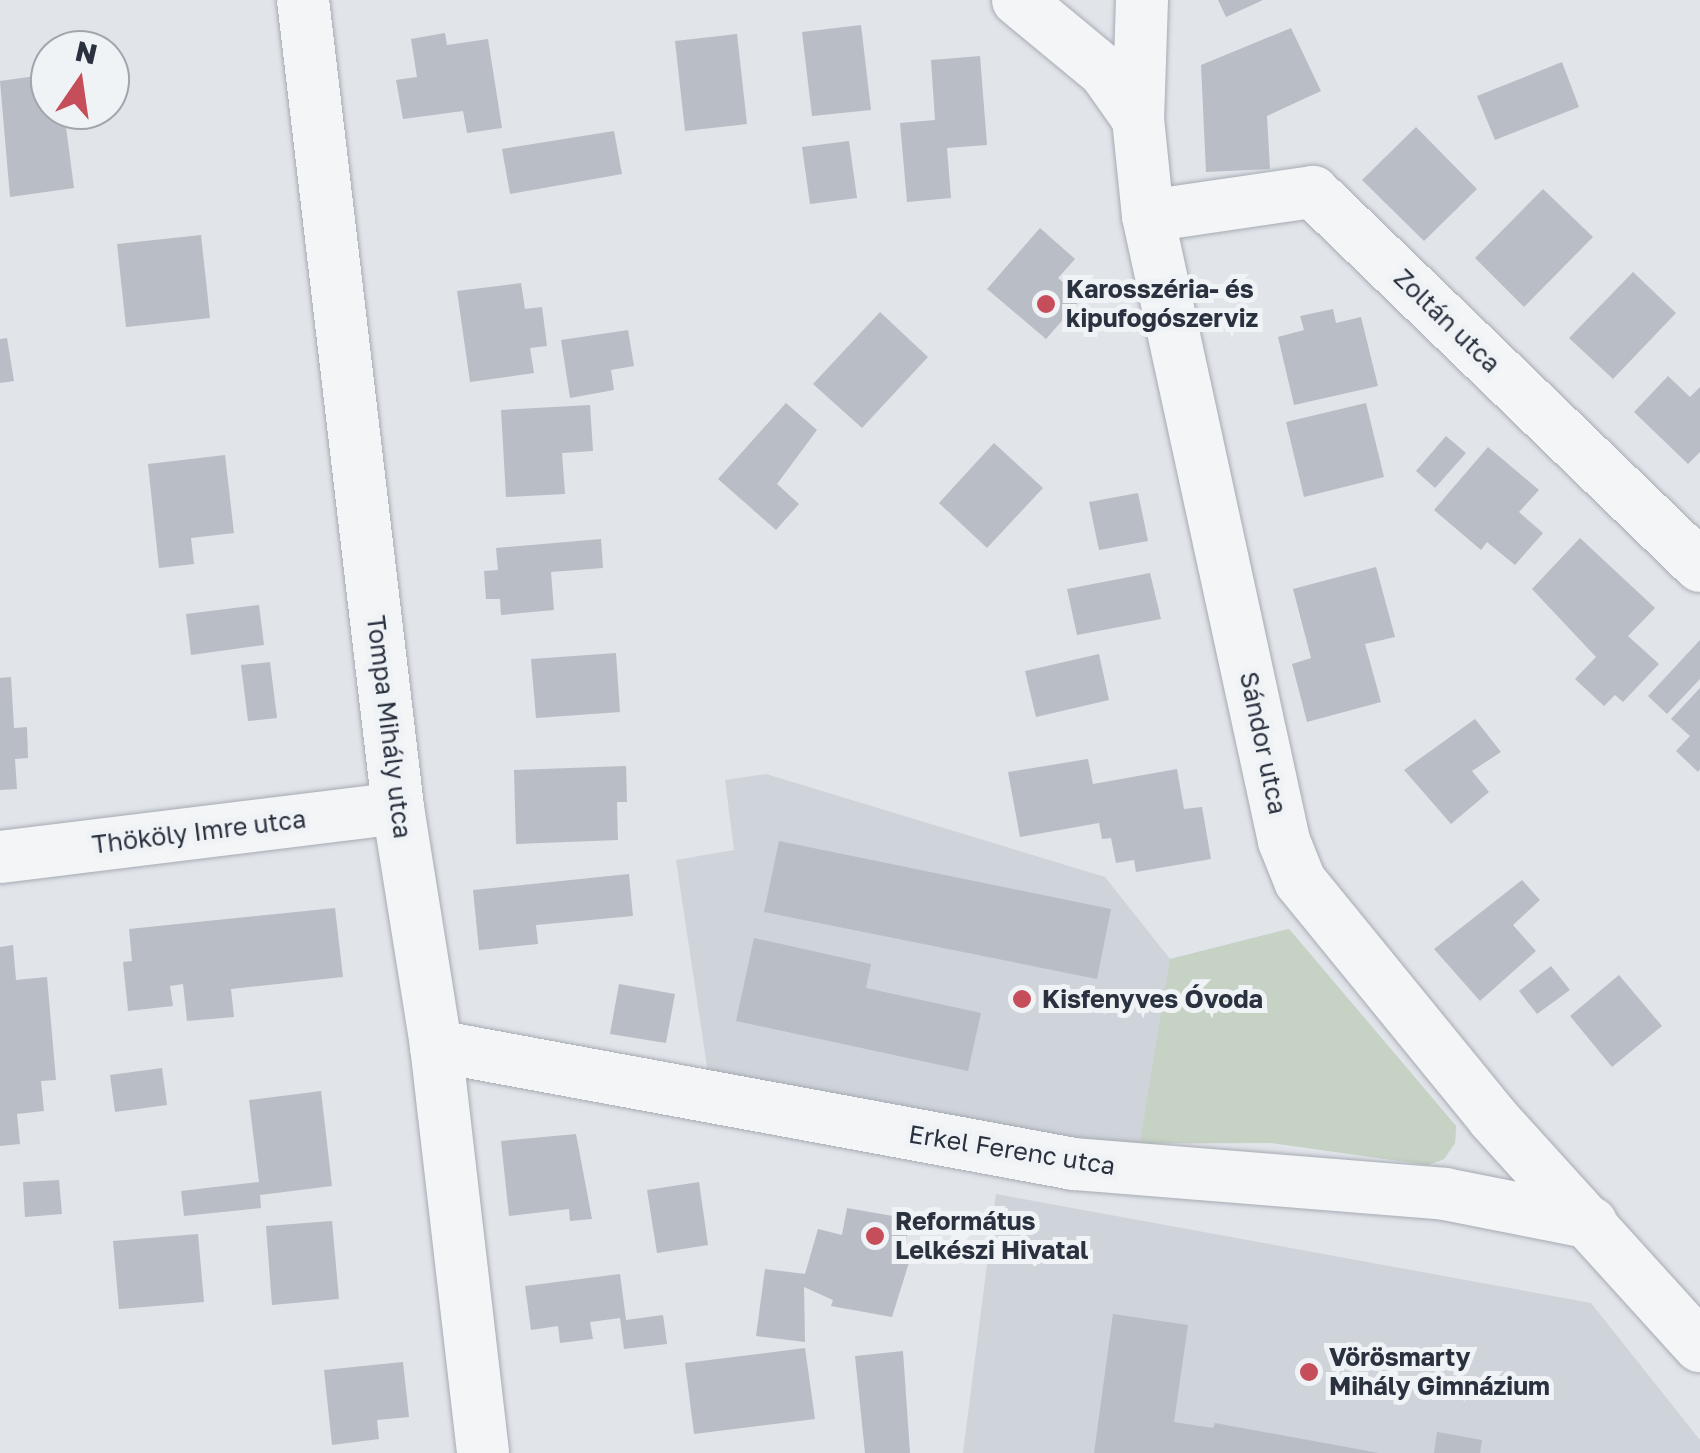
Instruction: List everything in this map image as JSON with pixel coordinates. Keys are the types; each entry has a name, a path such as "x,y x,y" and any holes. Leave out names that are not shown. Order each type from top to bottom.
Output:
{"street":[{"name":"Tompa Mihály utca","path":"303,0 398,808 436,1046 483,1453"},
{"path":"1018,0 1105,72 1138,119"},
{"name":"Sándor utca","path":"1142,0 1138,119 1148,216 1284,841 1300,882 1494,1118 1700,1346"},
{"name":"Zoltán utca","path":"1148,216 1313,192 1700,566"},
{"name":"Thököly Imre utca","path":"0,857 398,808"},
{"name":"Erkel Ferenc utca","path":"436,1046 1074,1164 1488,1200 1591,1223"},
{"path":"1488,1200 1480,1174 1494,1118"}],"shaded area":[{"name":"Kisfenyves Óvoda","path":"766,774 1105,877 1170,959 1289,929 1456,1126 1455,1143 1444,1159 1428,1165 1272,1143 1079,1144 708,1073 676,860 734,850 725,780"},
{"name":"Vörösmarty Mihály Gimnázium","path":"996,1194 1591,1303 1700,1440 1700,1453 963,1453"}],"green space":[{"path":"1289,929 1456,1126 1455,1143 1444,1159 1428,1165 1272,1143 1140,1143 1170,959"}],"building":[{"path":"1218,0 1263,0 1226,17"},
{"path":"861,25 871,110 812,116 802,32"},
{"path":"1291,28 1321,91 1267,116 1270,169 1206,172 1201,65"},
{"path":"445,33 447,45 488,39 502,128 467,133 463,111 403,119 396,80 417,77 411,39"},
{"path":"737,34 747,124 685,131 675,41"},
{"path":"980,56 987,145 947,148 951,198 907,202 900,123 935,120 931,60"},
{"path":"1562,62 1579,107 1495,140 1477,96"},
{"path":"30,77 30,130 66,130 74,188 10,197 0,81"},
{"path":"1416,127 1477,189 1424,241 1362,180"},
{"path":"614,131 622,174 510,194 502,149"},
{"path":"849,141 857,198 810,204 802,147"},
{"path":"1543,189 1593,237 1524,307 1475,258"},
{"path":"1040,228 1075,259 1058,278 1082,298 1046,339 987,289"},
{"path":"201,235 210,318 126,327 117,244"},
{"path":"1633,272 1676,313 1613,379 1569,338"},
{"path":"521,283 525,309 542,307 547,346 530,348 534,373 470,382 457,291"},
{"path":"1333,309 1336,323 1361,317 1378,386 1294,405 1278,337 1304,330 1300,316"},
{"path":"880,312 928,357 862,428 813,384"},
{"path":"628,330 634,366 611,370 614,390 570,398 561,340"},
{"path":"7,338 14,381 0,383 0,339"},
{"path":"1668,376 1690,397 1700,387 1700,452 1688,464 1634,412"},
{"path":"786,403 817,430 777,484 799,504 776,530 718,479"},
{"path":"1366,403 1384,477 1304,497 1286,422"},
{"path":"590,405 593,451 562,453 565,494 506,497 501,410"},
{"path":"1446,436 1466,453 1435,488 1416,471"},
{"path":"994,443 1043,488 987,548 939,503"},
{"path":"1488,447 1539,490 1519,512 1543,533 1515,565 1487,542 1481,550 1434,510"},
{"path":"225,455 234,533 191,538 194,564 159,568 148,464"},
{"path":"1138,493 1148,541 1099,550 1089,502"},
{"path":"1580,538 1655,608 1628,636 1659,664 1623,702 1615,695 1604,706 1575,679 1596,657 1532,589"},
{"path":"601,539 603,568 551,572 554,610 501,615 500,599 486,599 484,571 498,570 496,548"},
{"path":"1376,567 1395,637 1365,644 1381,702 1307,722 1292,664 1311,658 1293,589"},
{"path":"1150,573 1161,619 1077,635 1067,589"},
{"path":"259,605 264,645 191,655 186,614"},
{"path":"1700,640 1700,679 1667,714 1648,696"},
{"path":"616,653 620,712 536,718 531,659"},
{"path":"1099,654 1109,700 1036,717 1025,671"},
{"path":"270,662 277,718 248,721 241,665"},
{"path":"11,677 14,728 27,727 28,758 15,759 17,789 0,790 0,678"},
{"path":"1700,688 1698,772 1676,751 1690,736 1671,719"},
{"path":"1475,719 1501,752 1472,771 1489,792 1451,824 1404,770"},
{"path":"1088,759 1093,784 1177,769 1184,809 1202,807 1211,859 1136,872 1134,860 1116,863 1111,838 1102,839 1099,823 1020,837 1008,772"},
{"path":"626,766 627,802 617,802 618,840 516,844 514,770"},
{"path":"779,841 1111,909 1097,979 764,912"},
{"path":"629,874 633,916 536,925 538,944 479,950 473,890"},
{"path":"1522,880 1540,900 1513,925 1536,951 1480,1001 1434,949"},
{"path":"335,908 343,977 231,989 234,1017 187,1021 183,984 170,986 173,1006 128,1011 123,962 132,961 129,929"},
{"path":"754,938 871,964 866,988 981,1013 968,1071 736,1021"},
{"path":"13,945 16,980 47,977 56,1080 41,1081 44,1111 17,1114 20,1144 0,1146 0,947"},
{"path":"1551,966 1570,990 1537,1014 1519,991"},
{"path":"1619,975 1662,1026 1612,1067 1570,1016"},
{"path":"619,984 675,994 666,1043 610,1034"},
{"path":"162,1068 167,1105 115,1112 110,1075"},
{"path":"321,1091 332,1186 260,1195 261,1208 184,1216 181,1191 259,1182 249,1100"},
{"path":"576,1134 592,1219 570,1221 569,1209 509,1216 501,1141"},
{"path":"59,1180 62,1214 25,1217 23,1182"},
{"path":"699,1182 708,1245 657,1253 647,1190"},
{"path":"847,1208 910,1219 905,1246 911,1256 892,1317 831,1306 833,1300 804,1287 805,1342 756,1336 765,1269 805,1274 818,1229 842,1235"},
{"path":"332,1221 339,1299 272,1305 266,1226"},
{"path":"198,1234 204,1302 119,1309 113,1241"},
{"path":"620,1274 626,1320 663,1315 667,1344 624,1349 620,1318 590,1322 593,1339 560,1343 558,1326 531,1330 525,1286"},
{"path":"1113,1314 1188,1325 1174,1422 1213,1428 1215,1423 1379,1453 1094,1453"},
{"path":"805,1348 815,1419 694,1434 685,1363"},
{"path":"903,1351 910,1453 865,1453 855,1356"},
{"path":"403,1362 409,1417 377,1420 379,1439 332,1445 324,1370"},
{"path":"1437,1432 1482,1440 1480,1453 1434,1453"}],"place":[{"name":"Karosszéria- és kipufogószerviz","path":"1046,304"},
{"name":"Kisfenyves Óvoda","path":"1022,999"},
{"name":"Református Lelkészi Hivatal","path":"875,1236"},
{"name":"Vörösmarty Mihály Gimnázium","path":"1309,1372"}]}
